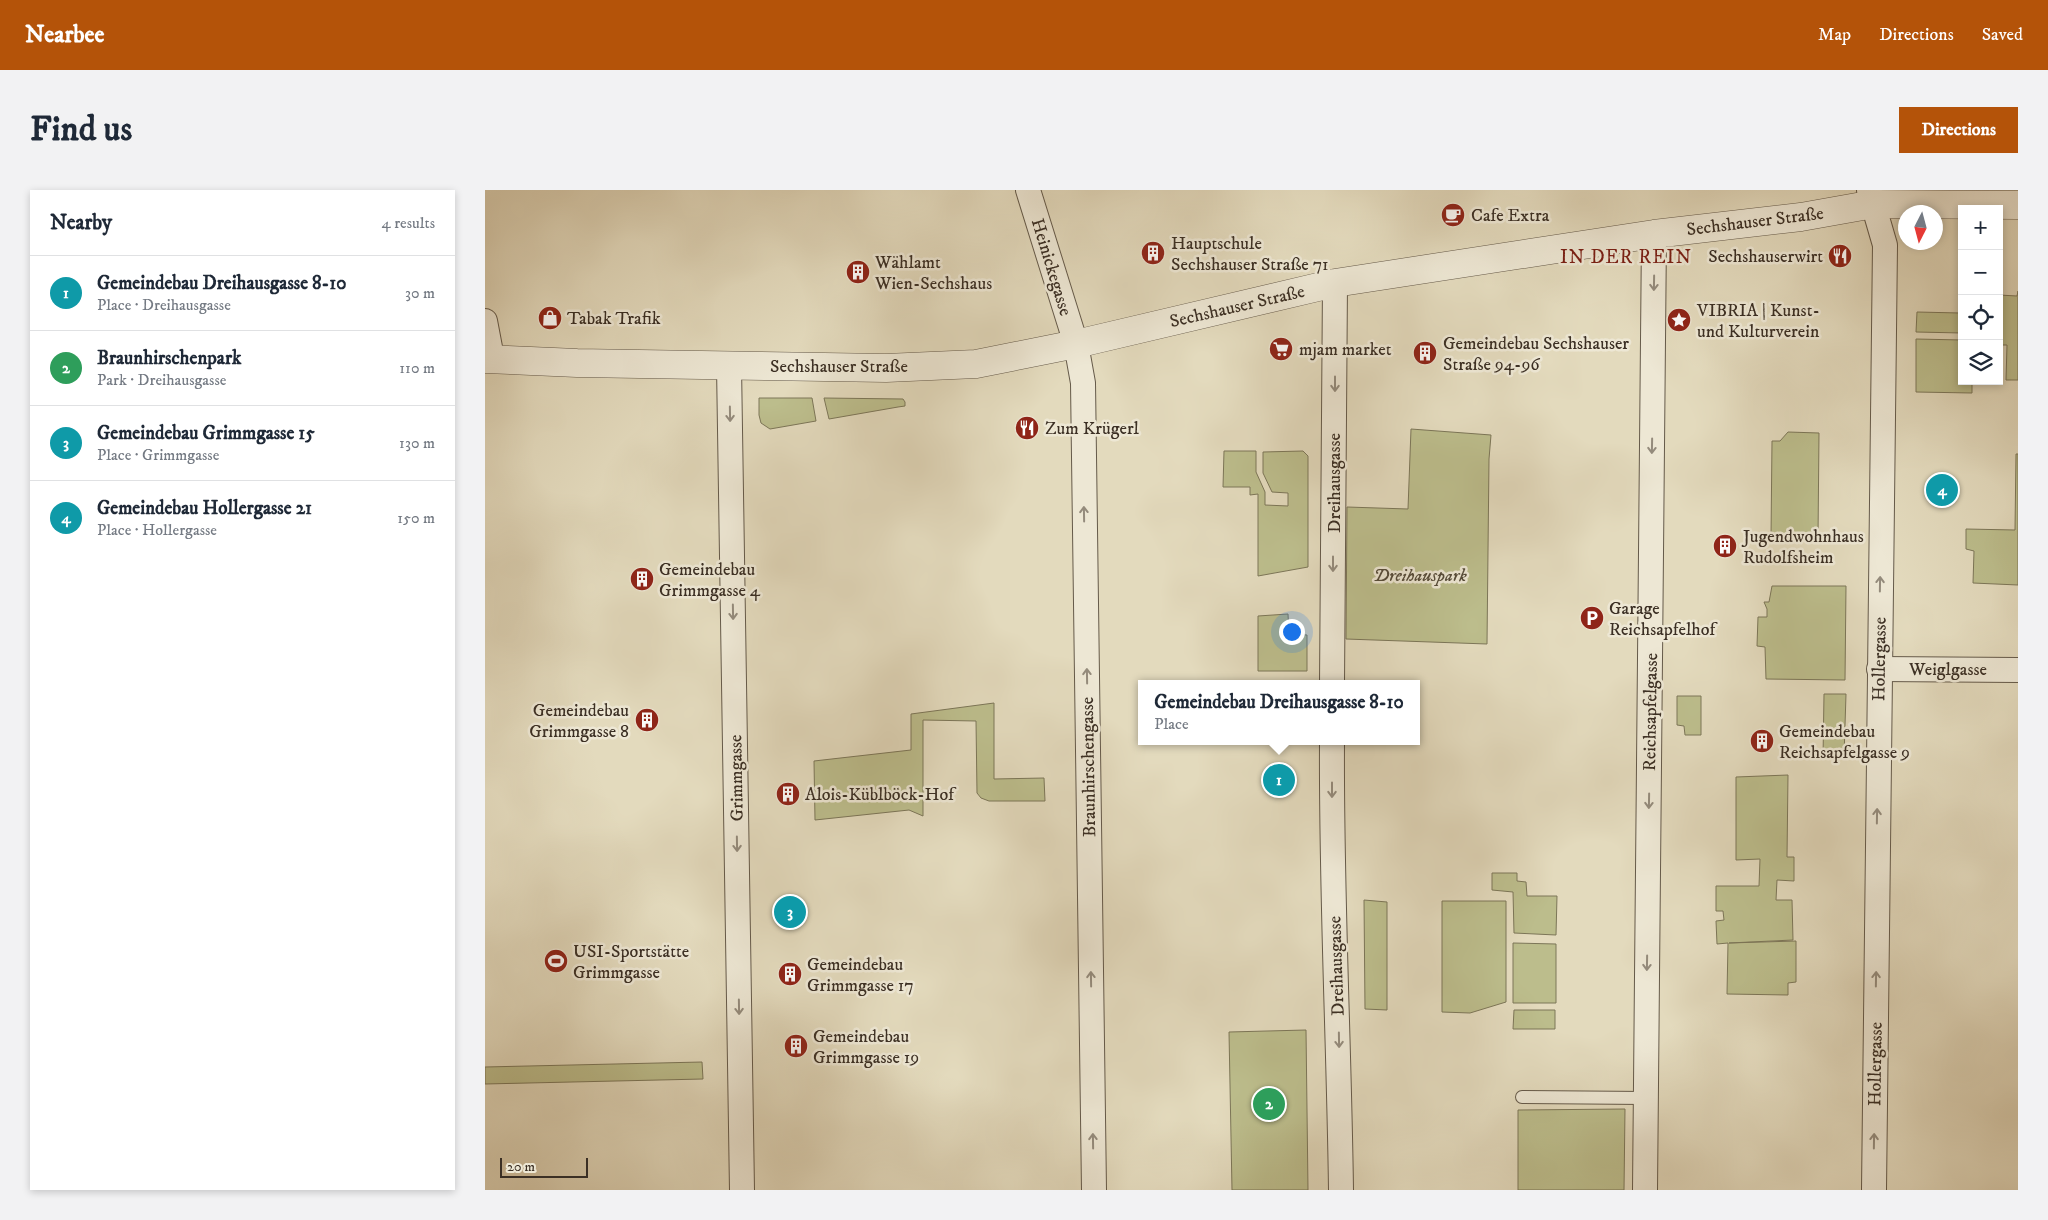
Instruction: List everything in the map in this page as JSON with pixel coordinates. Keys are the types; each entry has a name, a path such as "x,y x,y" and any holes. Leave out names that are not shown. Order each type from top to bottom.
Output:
{"street":[{"name":"Heinickegasse","path":"1028,190 1076,344"},
{"name":"Sechshauser Straße","path":"488,358 577,363 886,368 976,364 1076,344 1335,283 1654,234 1801,217 1871,197 2018,205"},
{"name":"Hollergasse","path":"1871,197 1885,246 1874,1190"},
{"name":"Reichsapfelgasse","path":"1645,1190 1654,234"},
{"name":"Dreihausgasse","path":"1332,680 1335,283"},
{"path":"485,321 488,358"},
{"name":"Braunhirschengasse","path":"1076,344 1083,383 1094,1190"},
{"name":"Grimmgasse","path":"729,366 742,1190"},
{"name":"Weiglgasse","path":"1879,669 2018,670"},
{"name":"Dreihausgasse","path":"1332,745 1331,823 1339,1032 1341,1190"}],"lane":[{"path":"1522,1097 1646,1098"}],"green space":[{"path":"2018,291 2018,380 2006,380 2007,345 2003,345 2003,295 2017,296"},
{"path":"1917,312 1958,313 1958,333 1916,332"},
{"path":"1916,339 1958,340 1958,385 1972,385 1972,393 1916,392"},
{"path":"759,398 812,398 816,421 770,429 761,423"},
{"path":"824,398 903,399 905,406 829,419"},
{"name":"Dreihauspark","path":"1411,429 1491,435 1489,459 1487,644 1346,639 1347,507 1408,509"},
{"path":"1788,432 1819,433 1818,539 1771,538 1772,441 1780,441"},
{"path":"1224,451 1256,451 1256,472 1265,492 1265,505 1288,506 1288,493 1272,492 1263,473 1263,452 1303,451 1308,456 1308,567 1258,576 1258,494 1250,495 1250,487 1223,487"},
{"path":"2016,454 2018,454 2018,585 1973,583 1974,551 1966,549 1966,529 2015,530"},
{"path":"1772,586 1846,586 1845,680 1766,679 1765,647 1757,646 1758,617 1767,617 1767,609 1764,602 1769,602"},
{"path":"1288,614 1289,634 1307,635 1307,671 1258,671 1258,616"},
{"path":"1824,694 1846,694 1844,757 1823,758"},
{"path":"1677,696 1701,696 1701,735 1685,735 1684,726 1677,725"},
{"path":"994,703 994,779 1044,778 1045,801 989,801 981,798 977,793 976,721 923,720 923,816 909,810 815,820 814,761 911,750 911,714"},
{"path":"1788,775 1787,857 1794,857 1794,881 1777,880 1776,900 1792,900 1793,940 1729,943 1796,941 1796,982 1788,983 1788,995 1727,994 1728,943 1717,944 1716,921 1724,920 1723,911 1716,911 1716,886 1759,886 1760,859 1736,860 1736,777"},
{"path":"1492,873 1517,873 1517,881 1526,882 1527,896 1557,896 1556,935 1514,933 1513,892 1492,890"},
{"path":"1364,900 1387,902 1387,1010 1365,1009"},
{"path":"1442,901 1506,901 1506,1002 1470,1013 1442,1012"},
{"path":"1513,943 1556,944 1556,1003 1513,1003"},
{"path":"1514,1010 1555,1010 1555,1029 1513,1029"},
{"path":"1306,1030 1308,1190 1232,1190 1229,1032"},
{"path":"702,1062 703,1079 485,1084 485,1067"},
{"path":"1625,1109 1624,1190 1518,1190 1518,1110"}],"place":[{"name":"Cafe Extra","path":"1453,215"},
{"name":"Hauptschule Sechshauser Straße 71","path":"1153,253"},
{"name":"Sechshauserwirt","path":"1840,256"},
{"name":"Wählamt Wien-Sechshaus","path":"858,272"},
{"name":"Tabak Trafik","path":"550,318"},
{"name":"VIBRIA | Kunst- und Kulturverein","path":"1679,320"},
{"name":"mjam market","path":"1281,349"},
{"name":"Gemeindebau Sechshauser Straße 94-96","path":"1425,353"},
{"name":"Zum Krügerl","path":"1027,428"},
{"name":"Gemeindebau Hollergasse 21","path":"1942,490"},
{"name":"Jugendwohnhaus Rudolfsheim","path":"1725,546"},
{"name":"Gemeindebau Grimmgasse 4","path":"642,579"},
{"name":"Garage Reichsapfelhof","path":"1592,618"},
{"name":"Gemeindebau Grimmgasse 8","path":"647,720"},
{"name":"Gemeindebau Reichsapfelgasse 9","path":"1762,741"},
{"name":"Gemeindebau Dreihausgasse 8-10","path":"1279,780"},
{"name":"Alois-Küblböck-Hof","path":"788,794"},
{"name":"Gemeindebau Grimmgasse 15","path":"790,912"},
{"name":"USI-Sportstätte Grimmgasse","path":"556,961"},
{"name":"Gemeindebau Grimmgasse 17","path":"790,974"},
{"name":"Gemeindebau Grimmgasse 19","path":"796,1046"},
{"name":"Braunhirschenpark","path":"1269,1104"}],"district":[{"name":"IN DER REIN","path":"1626,256"}]}
